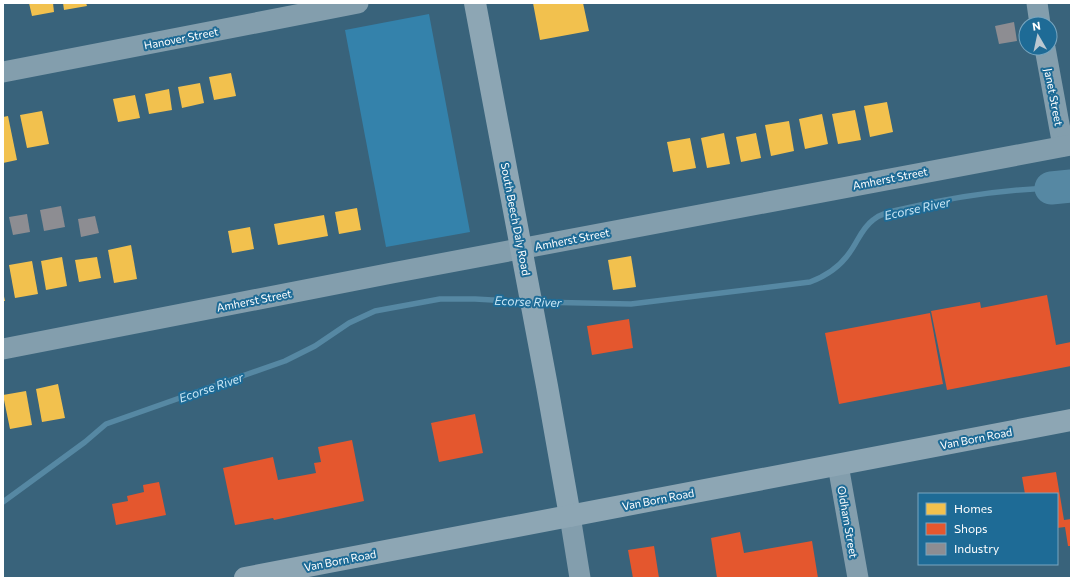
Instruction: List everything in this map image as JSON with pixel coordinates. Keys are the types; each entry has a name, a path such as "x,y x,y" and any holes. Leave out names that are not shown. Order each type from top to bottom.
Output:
{"main road":[{"name":"South Beech Daly Road","path":"475,3 570,516"},
{"name":"Van Born Road","path":"245,578 290,574 570,516 1071,420"}],"street":[{"name":"Hanover Street","path":"3,72 358,3"},
{"path":"1037,3 1039,16"},
{"name":"Janet Street","path":"1047,56 1067,146"},
{"name":"Amherst Street","path":"3,349 1067,146"},
{"name":"Oldham Street","path":"838,465 858,578"},
{"name":"South Beech Daly Road","path":"570,516 580,578"}],"shaded area":[{"path":"429,14 470,232 386,247 345,30"}],"building: Homes":[{"path":"29,3 53,3 54,12 32,16"},
{"path":"63,3 86,3 87,6 64,10"},
{"path":"533,3 583,3 589,31 540,40"},
{"path":"231,73 236,96 214,100 209,77"},
{"path":"200,83 204,103 182,108 178,87"},
{"path":"169,89 172,110 149,114 145,94"},
{"path":"135,95 140,118 118,122 113,99"},
{"path":"887,102 893,132 870,137 864,106"},
{"path":"855,110 861,140 838,144 832,114"},
{"path":"42,111 49,144 27,148 20,115"},
{"path":"822,114 828,144 805,149 799,119"},
{"path":"8,116 17,160 3,163 3,117"},
{"path":"789,121 794,151 771,156 765,125"},
{"path":"724,133 730,164 707,168 701,138"},
{"path":"756,133 761,158 741,162 736,137"},
{"path":"690,138 696,168 673,172 667,142"},
{"path":"357,208 361,230 339,234 335,212"},
{"path":"324,215 328,236 278,245 274,224"},
{"path":"250,227 254,249 232,253 228,231"},
{"path":"131,245 137,279 114,283 108,250"},
{"path":"631,256 636,287 613,290 608,260"},
{"path":"62,257 67,286 46,290 41,261"},
{"path":"97,257 101,278 79,282 75,260"},
{"path":"32,261 38,294 15,298 9,265"},
{"path":"58,384 65,418 42,422 36,389"},
{"path":"26,391 32,425 10,429 3,395"}],"building: Shops":[{"path":"1047,295 1056,345 1071,342 1071,366 947,390 931,311 980,302 981,308"},
{"path":"930,313 943,384 839,404 825,333"},
{"path":"629,319 633,348 592,355 587,326"},
{"path":"475,414 483,453 439,462 431,423"},
{"path":"352,440 364,501 274,520 273,518 235,525 223,468 273,457 278,480 316,473 314,463 321,462 318,447"},
{"path":"1056,472 1064,520 1071,519 1071,546 1068,546 1065,527 1058,528 1058,493 1025,493 1022,477"},
{"path":"159,482 166,515 116,525 112,504 128,501 127,496 144,492 143,485"},
{"path":"740,532 744,553 812,541 818,578 717,578 711,538"},
{"path":"654,546 659,578 633,578 628,550"}],"building: Industry":[{"path":"1014,22 1017,41 999,44 995,26"},
{"path":"61,206 65,227 44,231 40,210"},
{"path":"27,214 30,232 13,235 9,217"},
{"path":"95,216 99,233 81,237 78,219"}],"waterway":[{"name":"Ecorse River","path":"1051,188 1071,186"},
{"name":"Ecorse River","path":"536,302 631,304 810,282 822,277 837,267 850,252 869,223 885,213 960,197 1014,190 1051,188"},
{"name":"Ecorse River","path":"3,502 85,442 106,424 285,361 315,346 349,323 375,311 440,299 475,299 527,302"}]}
